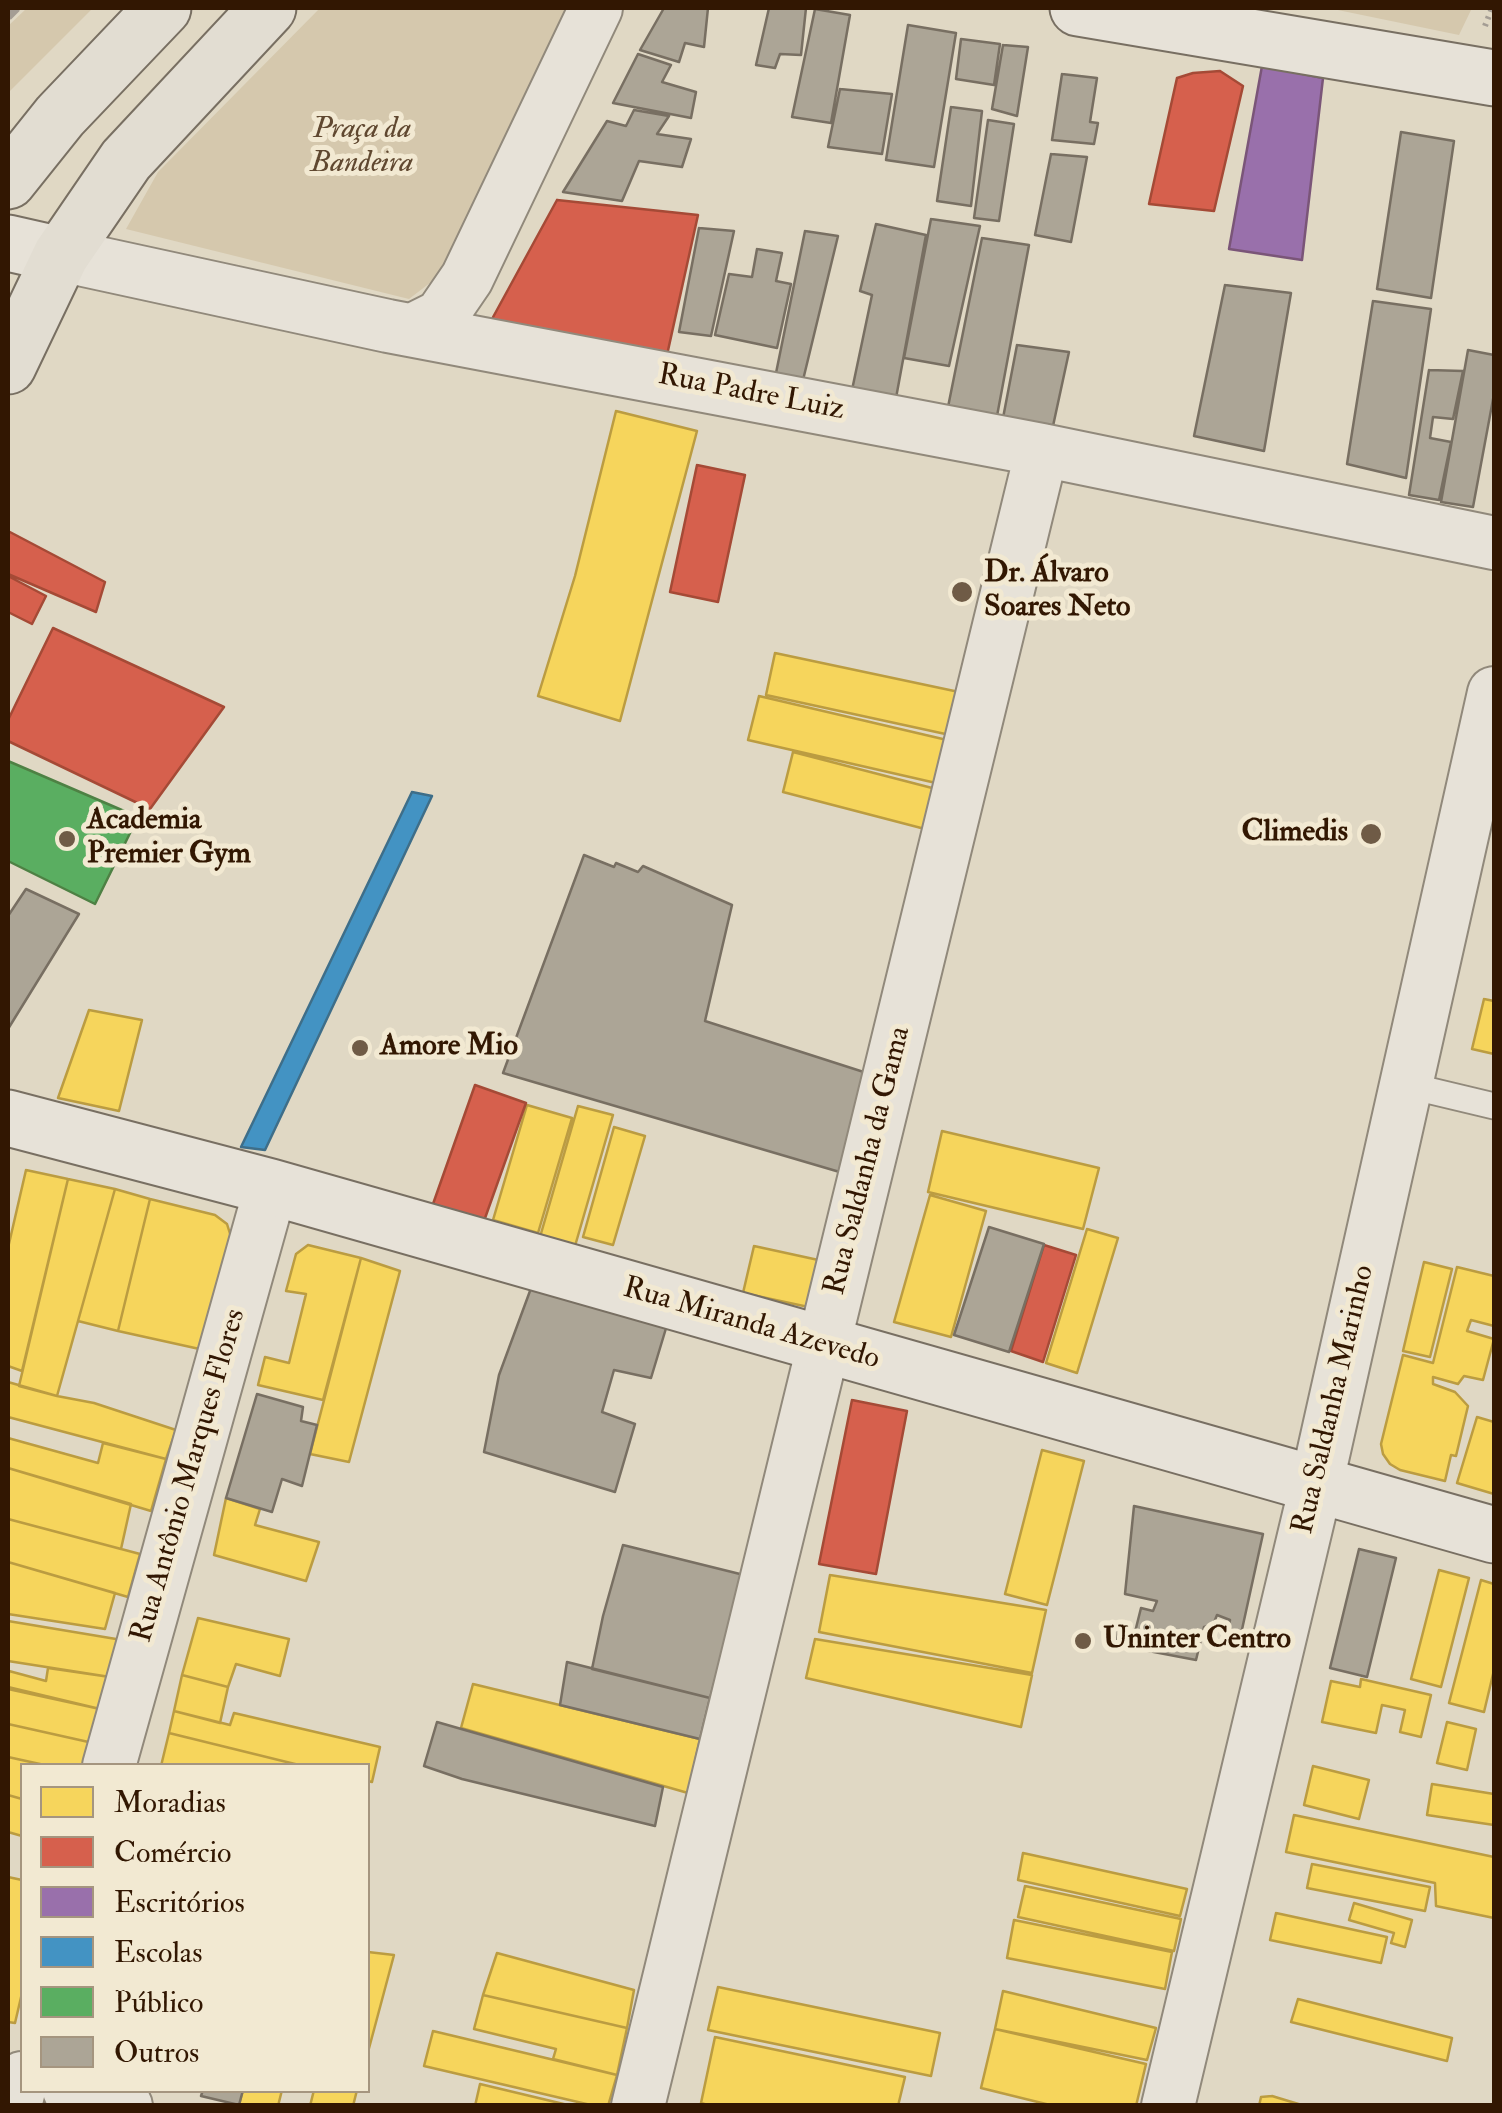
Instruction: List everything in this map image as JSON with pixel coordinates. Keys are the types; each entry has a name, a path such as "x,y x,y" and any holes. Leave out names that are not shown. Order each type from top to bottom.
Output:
{"main road":[{"path":"8,181 60,116 163,8"},
{"path":"8,366 61,255 126,160 268,8"}],"street":[{"path":"413,330 442,316 467,278 596,8"},
{"path":"1078,8 1494,78"},
{"name":"Rua Padre Luiz","path":"8,242 413,330 1042,450 1494,543"},
{"name":"Rua Saldanha da Gama","path":"638,2106 1042,450"},
{"name":"Rua Saldanha Marinho","path":"1168,2106 1316,1486 1494,692"},
{"name":"Rua Miranda Azevedo","path":"8,1118 271,1188 1494,1535"},
{"name":"Rua Antônio Marques Flores","path":"111,1763 271,1188"},
{"path":"80,2093 126,2106"}],"lane":[{"path":"1406,1085 1494,1106"}],"green space":[{"path":"27,8 93,8 8,93 8,26"},
{"name":"Praça da Bandeira","path":"320,8 566,8 448,269 409,299 126,229 158,172"},
{"path":"1328,8 1472,8 1459,35"}],"building: Moradias":[{"path":"616,411 697,431 620,721 538,696 575,576"},
{"path":"775,653 959,692 950,735 766,695"},
{"path":"759,696 947,740 936,783 748,740"},
{"path":"793,752 936,789 925,829 783,792"},
{"path":"1484,999 1494,1001 1494,1054 1472,1049"},
{"path":"89,1010 142,1020 119,1111 58,1098"},
{"path":"527,1105 572,1118 538,1233 493,1220"},
{"path":"578,1106 613,1115 575,1246 540,1237"},
{"path":"614,1127 645,1136 613,1245 583,1237"},
{"path":"942,1131 1099,1168 1083,1229 928,1192"},
{"path":"26,1170 68,1179 22,1371 8,1366 8,1248"},
{"path":"68,1179 115,1189 57,1396 19,1386"},
{"path":"115,1189 150,1199 118,1331 78,1321"},
{"path":"930,1195 986,1211 951,1337 894,1322"},
{"path":"150,1199 215,1215 227,1224 232,1240 204,1350 118,1331"},
{"path":"1087,1229 1118,1238 1077,1373 1046,1363"},
{"path":"308,1245 361,1258 323,1400 258,1385 265,1357 289,1363 306,1294 286,1291 296,1254"},
{"path":"754,1246 823,1261 813,1308 743,1293"},
{"path":"361,1258 400,1271 349,1462 310,1454"},
{"path":"1424,1262 1452,1269 1430,1357 1403,1351"},
{"path":"1457,1267 1494,1276 1494,1326 1471,1320 1467,1331 1494,1339 1483,1380 1464,1376 1458,1384 1433,1377 1433,1384 1455,1392 1468,1406 1456,1456 1451,1455 1445,1481 1400,1470 1390,1464 1381,1444 1403,1355 1433,1363"},
{"path":"8,1382 94,1403 176,1430 166,1459 8,1417"},
{"path":"1477,1417 1494,1422 1494,1494 1457,1483"},
{"path":"8,1438 98,1463 103,1443 166,1459 151,1511 8,1468"},
{"path":"1042,1450 1084,1461 1047,1605 1005,1594"},
{"path":"8,1468 131,1504 121,1549 8,1519"},
{"path":"226,1498 260,1509 255,1525 319,1542 306,1581 214,1555"},
{"path":"8,1519 140,1554 128,1597 8,1562"},
{"path":"8,1562 115,1593 105,1629 8,1614"},
{"path":"1439,1570 1469,1578 1441,1687 1411,1679"},
{"path":"830,1575 1046,1610 1032,1673 819,1632"},
{"path":"1481,1580 1494,1584 1494,1670 1484,1712 1449,1703"},
{"path":"198,1618 289,1639 280,1676 236,1664 228,1687 182,1675"},
{"path":"8,1621 122,1640 110,1677 8,1661"},
{"path":"815,1639 1032,1675 1021,1727 806,1678"},
{"path":"48,1668 110,1677 100,1709 8,1687 9,1671 46,1681"},
{"path":"182,1675 228,1687 220,1723 174,1711"},
{"path":"1361,1679 1431,1695 1421,1737 1400,1732 1405,1710 1382,1705 1376,1733 1322,1722 1331,1681 1360,1687"},
{"path":"473,1684 700,1739 688,1793 461,1728"},
{"path":"8,1689 100,1709 93,1743 8,1724"},
{"path":"174,1711 230,1725 234,1713 380,1747 372,1782 370,1763 291,1763 169,1733"},
{"path":"1447,1722 1476,1729 1467,1770 1437,1763"},
{"path":"8,1724 93,1743 88,1763 35,1763 8,1757"},
{"path":"169,1733 291,1763 162,1763"},
{"path":"8,1757 35,1763 20,1763 20,1798 8,1795"},
{"path":"1313,1766 1369,1780 1359,1819 1304,1805"},
{"path":"1432,1784 1494,1794 1494,1825 1427,1815"},
{"path":"8,1795 20,1798 20,1835 8,1832"},
{"path":"1294,1815 1494,1857 1494,1918 1436,1906 1435,1883 1286,1852"},
{"path":"1023,1853 1187,1889 1180,1916 1018,1880"},
{"path":"1312,1864 1430,1887 1425,1911 1307,1888"},
{"path":"8,1877 20,1880 20,2002 15,2023 8,2022"},
{"path":"1025,1886 1181,1919 1174,1951 1018,1917"},
{"path":"1354,1903 1412,1920 1405,1947 1391,1943 1394,1933 1349,1920"},
{"path":"1276,1913 1387,1937 1381,1963 1270,1940"},
{"path":"1014,1920 1172,1952 1165,1989 1007,1958"},
{"path":"370,1952 394,1955 370,2045"},
{"path":"497,1953 634,1990 627,2028 483,1995"},
{"path":"718,1987 940,2033 931,2076 708,2030"},
{"path":"1003,1991 1156,2028 1147,2060 995,2029"},
{"path":"483,1995 627,2028 617,2075 553,2059 556,2049 474,2029"},
{"path":"1298,1999 1452,2038 1447,2061 1291,2022"},
{"path":"995,2029 1146,2064 1136,2106 1054,2106 981,2088"},
{"path":"433,2031 617,2075 608,2106 424,2066"},
{"path":"715,2037 905,2077 898,2106 701,2103"},
{"path":"480,2084 572,2106 475,2106"},
{"path":"242,2093 281,2093 278,2106 239,2105"},
{"path":"313,2093 356,2093 353,2106 310,2106"},
{"path":"1272,2096 1305,2106 1259,2106 1261,2097"}],"building: Comércio":[{"path":"1220,71 1243,86 1214,211 1149,204 1177,78"},
{"path":"557,200 698,215 667,355 492,319"},
{"path":"697,465 745,475 718,602 670,592"},
{"path":"8,531 105,582 96,612 8,574"},
{"path":"8,576 46,596 32,624 8,612"},
{"path":"53,628 224,707 150,809 8,741 8,720"},
{"path":"475,1085 526,1103 484,1221 433,1204"},
{"path":"1044,1245 1076,1255 1043,1362 1011,1351"},
{"path":"852,1400 907,1411 876,1574 819,1564"}],"building: Escritórios":[{"path":"1262,66 1323,78 1302,260 1229,249"}],"building: Escolas":[{"path":"412,792 432,796 265,1150 241,1147"}],"building: Público":[{"name":"Academia Premier Gym","path":"8,761 138,817 95,904 8,861"}],"building: Outros":[{"path":"664,8 708,8 704,47 685,43 679,62 640,50"},
{"path":"769,8 806,8 801,55 780,54 775,68 756,65"},
{"path":"815,9 850,15 831,123 792,117"},
{"path":"908,25 956,33 934,167 886,160"},
{"path":"961,39 1000,44 994,85 956,79"},
{"path":"1003,45 1028,47 1017,116 992,109"},
{"path":"638,54 671,65 662,82 696,92 691,118 613,103"},
{"path":"1062,74 1097,78 1090,122 1098,123 1094,144 1052,140"},
{"path":"840,89 892,94 882,154 828,147"},
{"path":"951,107 982,111 971,206 937,201"},
{"path":"634,110 669,116 657,134 691,139 682,167 639,161 622,201 563,192 607,121 626,126"},
{"path":"988,120 1014,124 999,221 974,218"},
{"path":"1401,132 1454,141 1431,298 1377,289"},
{"path":"1051,154 1087,157 1071,242 1035,235"},
{"path":"931,219 980,226 949,366 904,358"},
{"path":"876,224 926,235 896,398 852,390 872,295 860,291"},
{"path":"699,228 734,231 711,336 679,332"},
{"path":"805,231 838,236 803,380 776,373"},
{"path":"982,238 1029,245 997,416 948,407"},
{"path":"757,249 782,253 776,281 791,284 777,348 715,335 729,274 752,277"},
{"path":"1225,285 1291,293 1264,451 1194,436"},
{"path":"1373,301 1431,309 1406,478 1347,464"},
{"path":"1017,345 1069,352 1053,426 1003,418"},
{"path":"1468,350 1494,355 1494,394 1473,507 1441,502"},
{"path":"1429,370 1463,371 1453,419 1433,417 1430,438 1451,442 1439,500 1409,495"},
{"path":"584,855 638,872 643,866 732,905 705,1021 873,1075 843,1173 503,1073"},
{"path":"26,889 79,914 8,1029 8,916"},
{"path":"989,1227 1044,1244 1009,1352 954,1335"},
{"path":"537,1272 670,1315 651,1378 614,1370 602,1412 635,1424 615,1492 484,1452 499,1375"},
{"path":"257,1394 303,1407 301,1421 317,1425 302,1486 282,1479 272,1512 226,1498"},
{"path":"1134,1506 1263,1534 1241,1634 1228,1630 1230,1620 1217,1615 1213,1625 1204,1627 1196,1660 1117,1645 1118,1631 1134,1636 1141,1608 1153,1611 1157,1601 1125,1594"},
{"path":"623,1545 744,1575 710,1698 592,1669"},
{"path":"1359,1549 1396,1558 1367,1677 1330,1668"},
{"path":"567,1662 710,1698 700,1739 560,1705"},
{"path":"437,1722 663,1787 655,1826 462,1779 424,1766"},
{"path":"202,2093 242,2093 239,2105 201,2096"}],"railway":[{"path":"8,17 17,8"}],"place":[{"name":"Dr. Álvaro Soares Neto","path":"962,592"},
{"name":"Climedis","path":"1371,834"},
{"name":"Academia Premier Gym","path":"67,839"},
{"name":"Amore Mio","path":"360,1048"},
{"name":"Uninter Centro","path":"1083,1641"}]}
